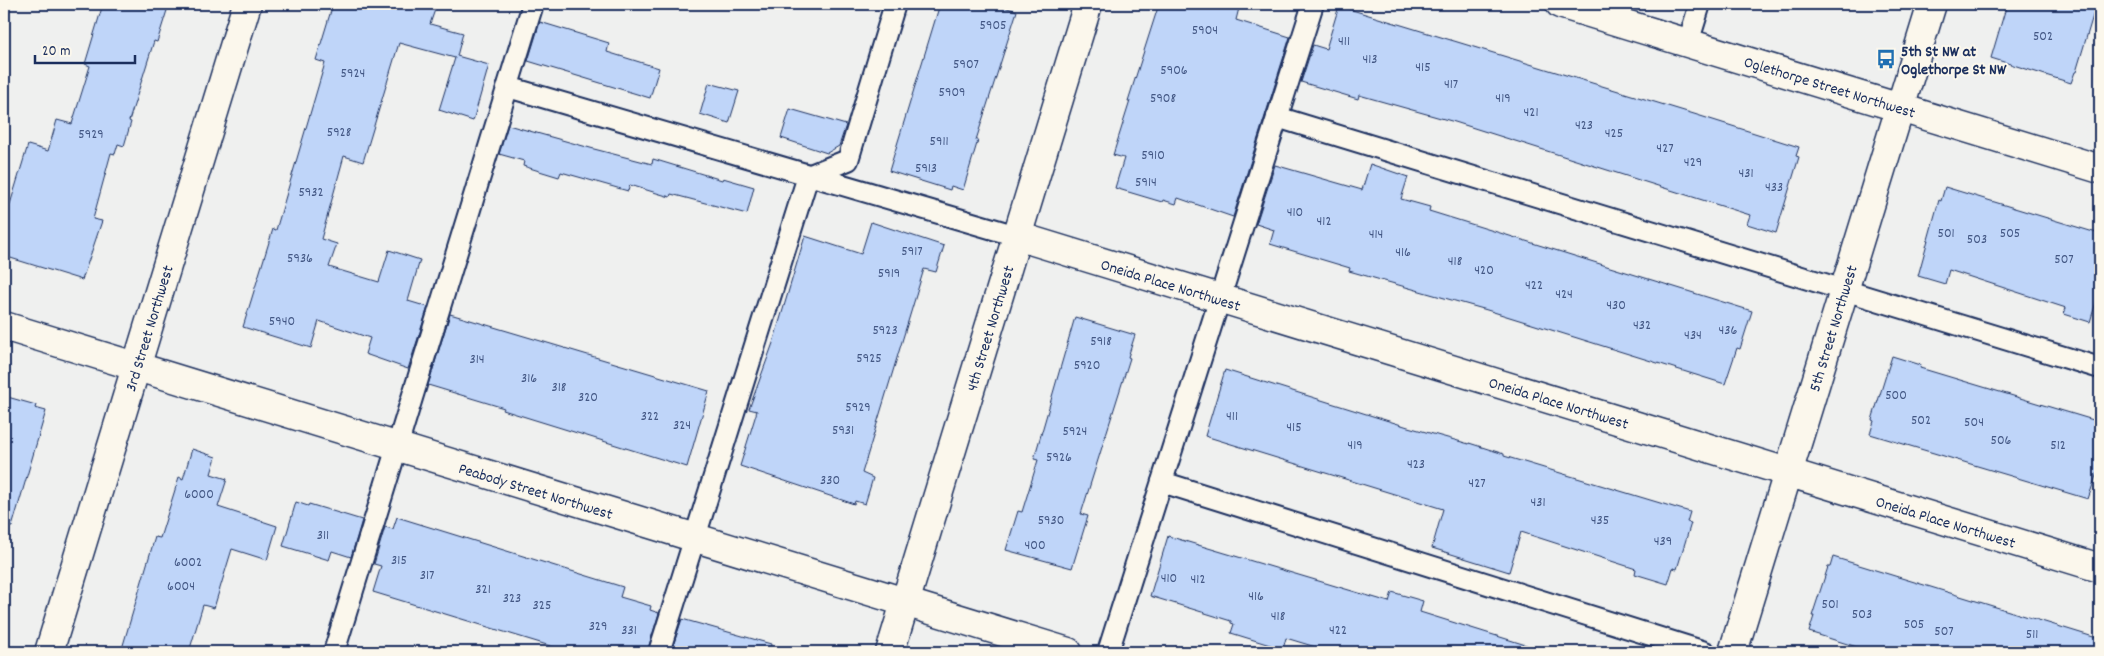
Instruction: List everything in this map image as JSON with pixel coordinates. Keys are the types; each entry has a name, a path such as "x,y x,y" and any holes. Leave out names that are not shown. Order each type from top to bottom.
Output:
{"street":[{"name":"3rd Street Northwest","path":"49,652 247,4"},
{"name":"4th Street Northwest","path":"890,652 1088,4"},
{"name":"Oglethorpe Street Northwest","path":"1560,4 2100,169"},
{"name":"5th Street Northwest","path":"1733,652 1932,4"},
{"name":"Oneida Place Northwest","path":"1017,236 2100,568"},
{"name":"Peabody Street Northwest","path":"4,326 1068,652"}],"lane":[{"path":"334,652 534,4"},
{"path":"808,176 848,160 895,4"},
{"path":"1108,652 1313,4"},
{"path":"1688,43 1700,4"},
{"path":"508,87 1017,236"},
{"path":"1277,118 2100,368"},
{"path":"659,652 696,539 808,176"},
{"path":"1162,482 1705,652"}],"building":[{"path":"103,4 169,4 157,42 154,41 129,121 131,122 124,146 118,144 115,154 111,153 93,219 102,221 82,280 4,256 4,224 28,145 48,151 57,120 72,124 90,66 85,64"},
{"path":"333,4 437,4 430,24 463,33 457,56 489,65 473,121 439,110 455,58 399,43 363,162 344,156 321,239 337,244 329,267 379,282 389,250 420,260 408,301 428,307 408,369 365,354 370,338 319,321 311,348 243,327 273,229 276,230 325,63 316,60"},
{"path":"940,4 994,4 1017,11 976,140 978,140 963,190 951,186 950,190 889,171"},
{"path":"1159,4 1240,4 1236,20 1290,37 1233,217 1178,198 1176,204 1163,200 1162,202 1115,188 1124,158 1113,155"},
{"path":"2007,4 2078,4 2095,9 2071,83 1991,58"},
{"path":"1339,6 1799,147 1796,156 1799,157 1776,233 1747,224 1750,215 1455,122 1359,95 1358,99 1301,82 1313,45 1326,49"},
{"path":"540,22 609,43 607,52 659,68 650,98 528,61"},
{"path":"709,83 739,91 729,123 700,114"},
{"path":"790,109 846,125 839,146 827,153 781,138"},
{"path":"508,125 652,164 653,159 722,180 723,178 754,187 747,214 671,194 670,197 630,185 628,191 561,172 559,177 523,166 524,161 499,154"},
{"path":"1370,164 1408,177 1401,199 1430,207 1429,211 1752,311 1740,349 1737,348 1725,384 1487,310 1349,271 1350,268 1270,244 1274,230 1256,224 1275,165 1362,190"},
{"path":"1945,187 2100,234 2100,289 2090,322 2064,314 2066,308 1949,270 1945,284 1918,276 1939,200 1941,201"},
{"path":"871,222 944,246 936,272 924,269 862,473 873,478 865,504 855,501 854,504 740,466 757,411 749,409 773,343 805,236 861,254"},
{"path":"450,314 709,391 687,467 428,385"},
{"path":"1075,317 1135,335 1128,357 1130,358 1081,514 1088,516 1072,568 1006,550 1018,511 1022,512 1038,460 1034,459"},
{"path":"1892,356 1921,365 1920,368 2100,422 2100,464 2088,499 1870,434 1874,421 1872,420"},
{"path":"1225,370 1690,512 1687,522 1691,523 1677,569 1673,568 1668,584 1635,574 1636,569 1521,532 1509,572 1432,548 1443,509 1205,436"},
{"path":"4,396 36,405 35,408 46,411 12,527 4,526"},
{"path":"192,449 216,457 211,474 227,479 218,507 277,526 267,560 232,549 214,608 203,605 189,652 121,652 155,537 160,538 179,477 183,479"},
{"path":"296,502 362,520 351,557 332,551 329,560 283,546"},
{"path":"397,517 623,587 620,597 651,606 650,610 659,613 647,652 570,652 373,592 381,566 374,564 385,527 393,529"},
{"path":"1168,536 1389,602 1392,592 1423,601 1420,612 1529,646 1528,652 1332,652 1286,638 1283,649 1231,633 1234,624 1231,621 1150,596"},
{"path":"1833,557 2100,639 2100,652 1873,652 1809,632 1814,616 1812,616"},
{"path":"682,619 771,644 770,652 671,652"}],"place":[{"name":"5th St NW at Oglethorpe St NW","path":"1886,59"}]}
